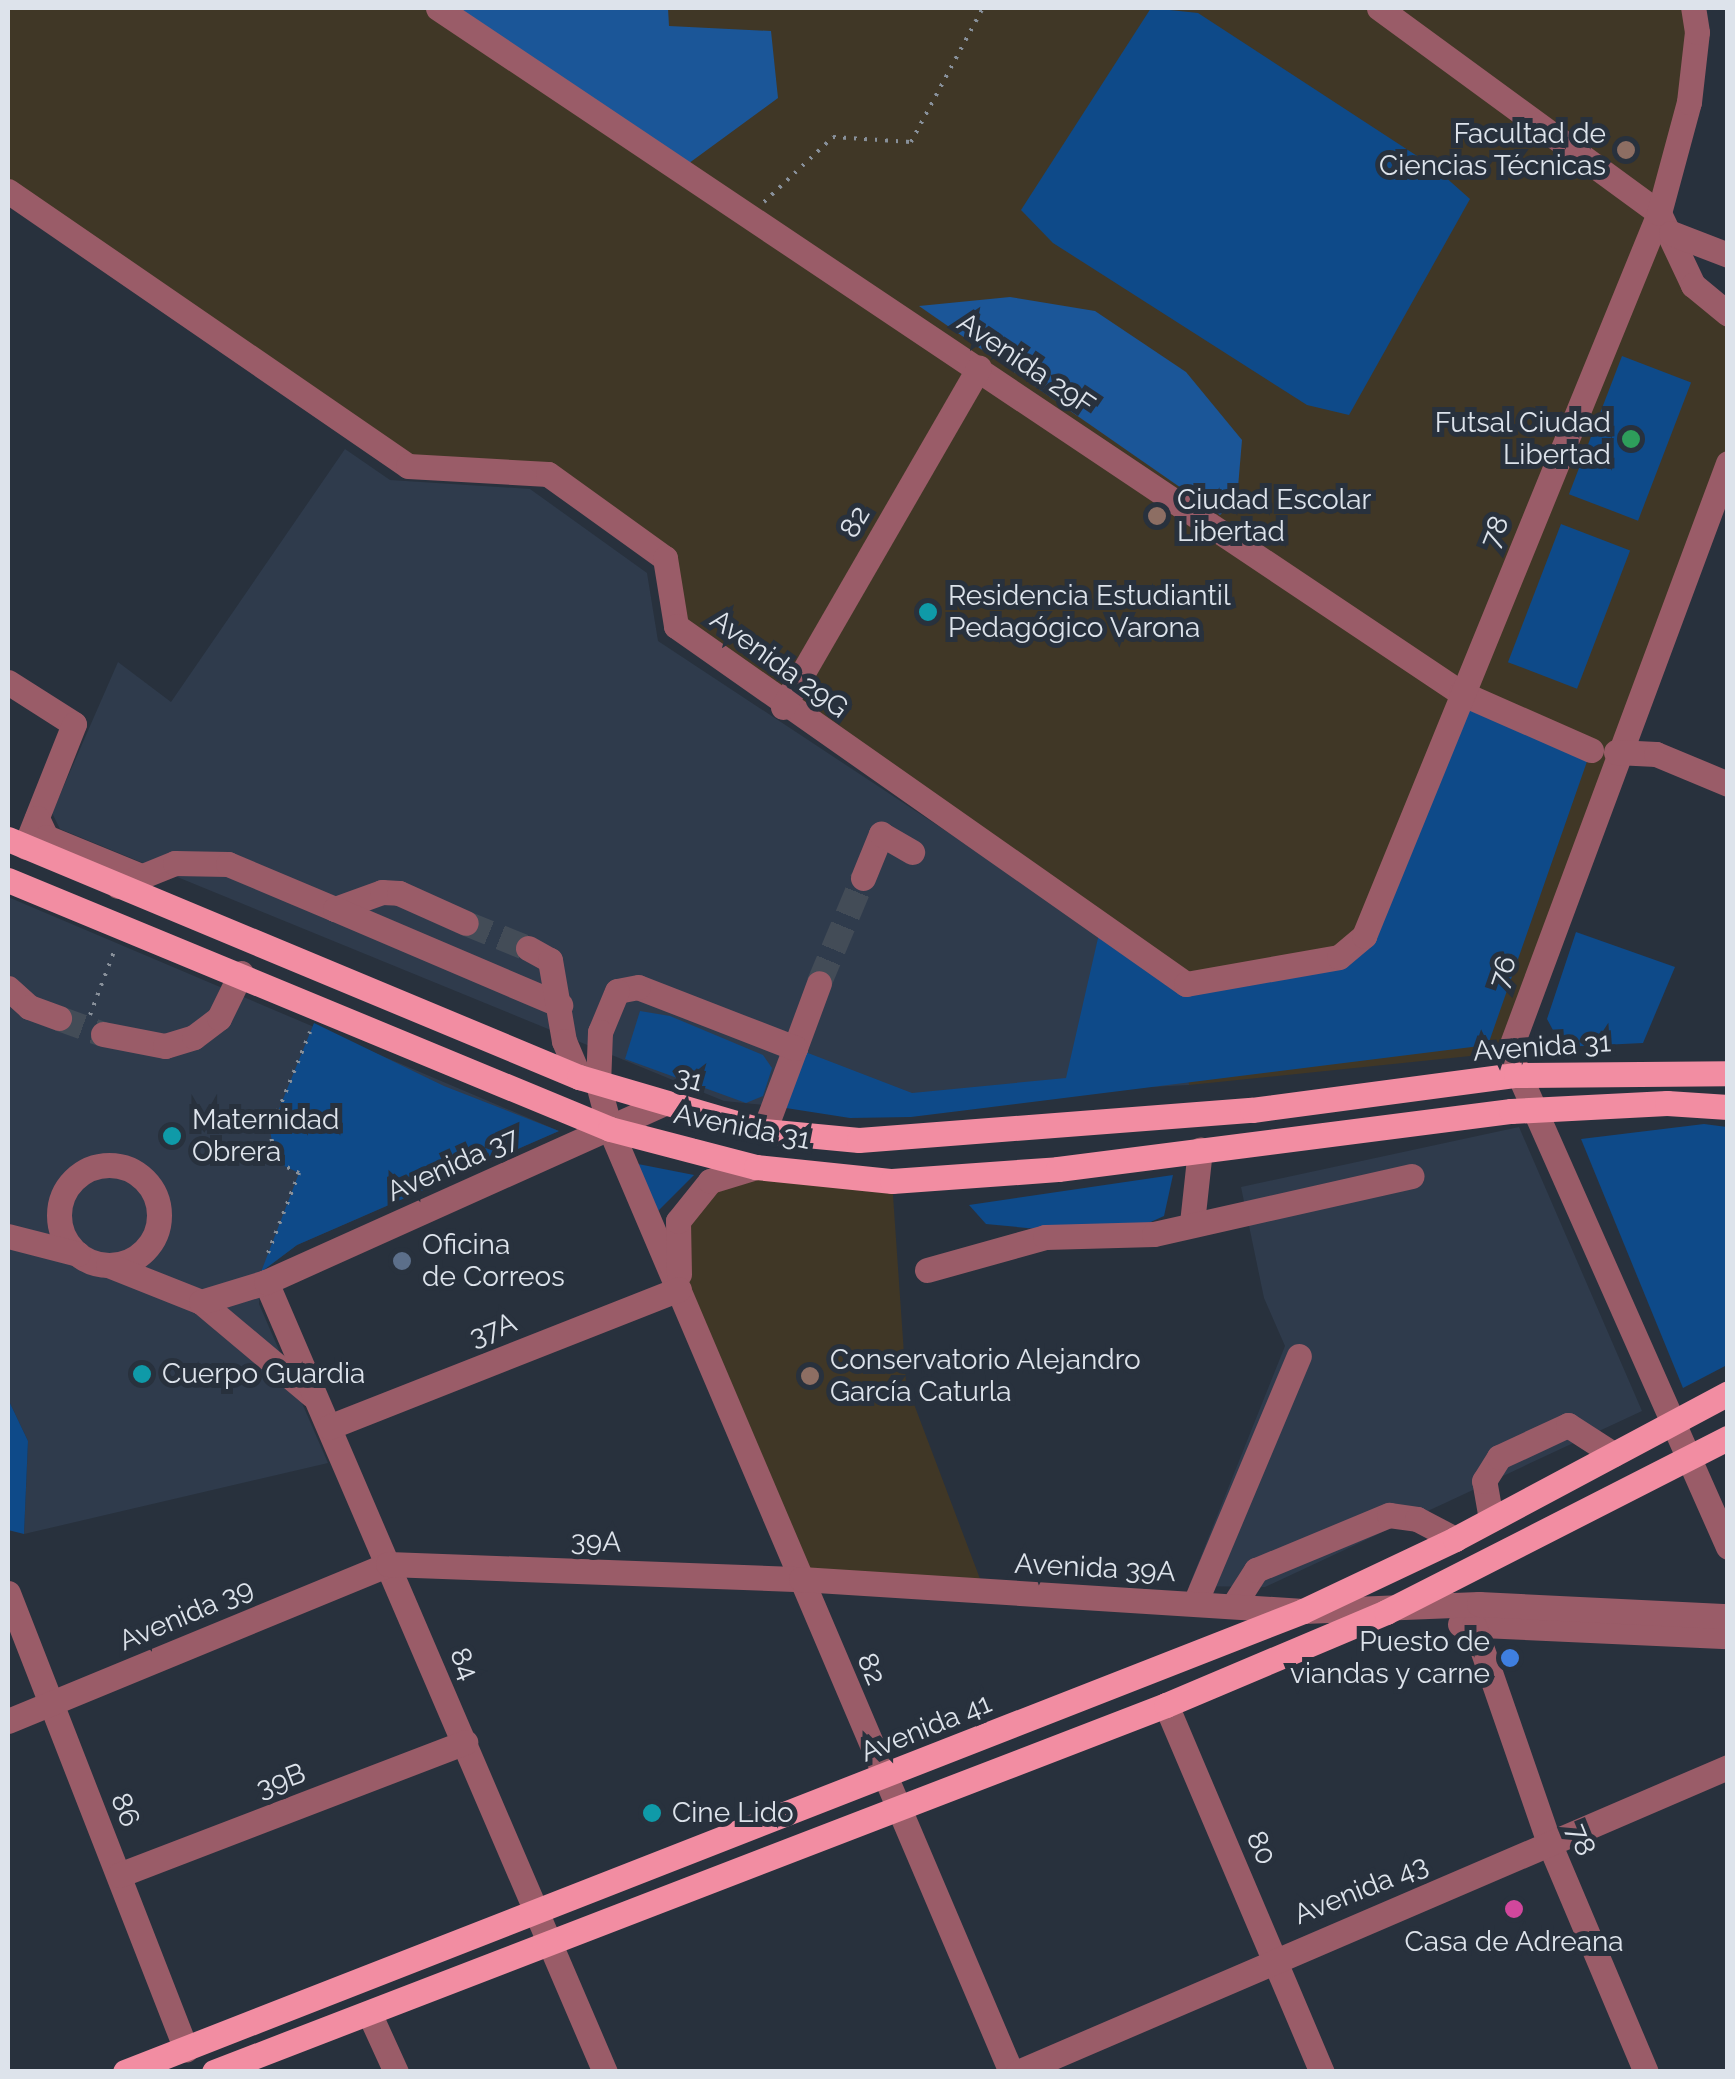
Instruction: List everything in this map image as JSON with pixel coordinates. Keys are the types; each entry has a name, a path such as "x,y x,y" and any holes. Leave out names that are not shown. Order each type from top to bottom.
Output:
{"main road":[{"path":"16,843 129,881 588,1080"},
{"name":"Avenida 31","path":"8,880 610,1128 756,1167 892,1181 1058,1169 1521,1110 1666,1102 1728,1106"},
{"name":"Avenida 31","path":"764,1131 860,1140 1252,1110 1516,1075 1728,1073"},
{"name":"31","path":"588,1080 764,1131"},
{"name":"Avenida 41","path":"125,2072 884,1778 1303,1610 1454,1538 1728,1393"},
{"path":"214,2072 552,1945 1166,1705 1386,1612 1728,1438"}],"street":[{"name":"Avenida 29F","path":"438,8 1461,693 1604,751 1656,754 1728,784"},
{"path":"1378,8 1665,223 1728,255"},
{"name":"78","path":"1364,936 1461,693 1665,223 1688,102 1695,20"},
{"name":"Avenida 29G","path":"8,191 408,466 548,474 665,558 676,626 783,707 1186,984 1339,956 1364,936"},
{"path":"1665,223 1693,285 1728,314"},
{"name":"82","path":"783,707 979,368"},
{"name":"76","path":"1728,463 1604,751 1509,1052 1521,1110 1728,1547"},
{"path":"8,682 74,724 37,818 16,843"},
{"path":"37,818 46,837 129,881 176,863 228,864 560,1005"},
{"path":"863,878 881,834 912,852"},
{"path":"335,909 382,892 400,893 466,923"},
{"path":"528,948 550,960 564,1042 588,1080"},
{"path":"94,1030 164,1046 194,1037 219,1018 241,973"},
{"path":"764,1131 819,983"},
{"path":"588,1080 600,1032 617,991 638,987 795,1048"},
{"path":"8,988 29,1007 58,1018"},
{"name":"82","path":"588,1080 884,1778 1015,2072"},
{"name":"Avenida 37","path":"201,1302 266,1282 664,1102"},
{"path":"1192,1223 1200,1148"},
{"path":"78,1254 60,1228 59,1211 72,1180 102,1164 134,1170 156,1196 158,1229 139,1256 108,1265"},
{"name":"82","path":"679,1289 678,1221 710,1181 756,1167"},
{"path":"926,1270 1045,1237 1154,1234 1412,1176"},
{"path":"8,1236 78,1254 201,1302 316,1398"},
{"name":"84","path":"266,1282 605,2072"},
{"name":"37A","path":"329,1427 679,1289"},
{"path":"1195,1603 1299,1356"},
{"path":"1491,1519 1483,1494 1489,1469 1529,1441 1568,1425 1614,1454"},
{"path":"1233,1606 1256,1570 1389,1515 1417,1519 1454,1538"},
{"name":"39A","path":"388,1564 802,1580"},
{"name":"Avenida 39","path":"8,1721 388,1564"},
{"name":"Avenida 39A","path":"802,1580 1303,1610 1386,1612 1479,1604 1728,1616"},
{"name":"86","path":"8,1593 186,2049"},
{"name":"Avenida 39A","path":"1386,1612 1474,1626 1728,1636"},
{"name":"78","path":"1474,1626 1550,1844 1646,2072"},
{"name":"80","path":"1166,1705 1322,2072"},
{"name":"39B","path":"119,1875 465,1742"},
{"name":"Avenida 43","path":"1015,2072 1728,1766"},
{"path":"370,2014 396,2072"}],"path":[{"path":"750,215 833,138 911,142 984,8"},
{"path":"94,1030 123,926"},
{"path":"266,1282 261,1272 299,1173 276,1162 270,1131 319,1009"}],"shaded area":[{"name":"Ciudad Escolar Libertad","path":"8,8 1693,8 1659,213 1727,313 1727,466 1509,1052 1189,1085 1186,984 676,626 665,558 548,474 408,466 8,191"},
{"path":"438,8 668,8 669,26 771,31 778,98 681,169"},
{"path":"1151,8 1198,13 1434,167 1470,199 1349,415 1307,405 1053,243 1021,210"},
{"path":"1010,297 1095,311 1186,372 1242,440 1237,499 1220,515 919,306"},
{"name":"Futsal Ciudad Libertad","path":"1622,356 1691,383 1638,521 1569,494"},
{"path":"345,449 390,480 530,489 647,573 658,641 1187,990 1189,1085 773,1106 724,1101 60,829 52,813 118,662 171,702"},
{"name":"Futsal Ciudad Libertad","path":"1561,524 1630,551 1577,689 1508,662"},
{"path":"1461,693 1591,750 1488,1045 911,1117 850,1118 773,1106 795,1048 912,1093 1066,1078 1101,925 1187,984 1339,957 1364,936"},
{"path":"8,897 559,1131 297,1245 261,1272 259,1304 328,1463 24,1534 28,1441 8,1399"},
{"path":"1576,932 1675,967 1643,1043 1562,1047 1547,1019"},
{"path":"640,1011 670,1016 763,1055 772,1068 763,1096 746,1103 625,1059"},
{"path":"314,1023 444,1086 559,1131 297,1245 261,1272 299,1173 276,1162 270,1131"},
{"path":"1704,1124 1727,1127 1727,1365 1683,1388 1581,1139"},
{"path":"1519,1127 1642,1411 1265,1587 1189,1586 1285,1346 1264,1298 1241,1187"},
{"path":"638,1164 694,1175 657,1212"},
{"name":"Conservatorio Alejandro García Caturla","path":"756,1167 892,1181 906,1383 985,1592 801,1579 679,1289 678,1221 710,1181"},
{"path":"1173,1175 1164,1216 1144,1225 1048,1230 986,1224 969,1205"},
{"path":"8,1399 28,1441 24,1534 8,1530"}],"tunnel":[{"path":"819,983 863,878"},
{"path":"466,923 528,948"},
{"path":"59,1018 103,1034"}],"place":[{"name":"Facultad de Ciencias Técnicas","path":"1626,150"},
{"name":"Futsal Ciudad Libertad","path":"1631,439"},
{"name":"Ciudad Escolar Libertad","path":"1157,516"},
{"name":"Residencia Estudiantil Pedagógico Varona","path":"928,612"},
{"name":"Maternidad Obrera","path":"172,1136"},
{"name":"Oficina de Correos","path":"402,1261"},
{"name":"Cuerpo Guardia","path":"142,1374"},
{"name":"Conservatorio Alejandro García Caturla","path":"810,1376"},
{"name":"Puesto de viandas y carne","path":"1510,1658"},
{"name":"Cine Lido","path":"652,1813"},
{"name":"Casa de Adreana","path":"1514,1909"}]}
